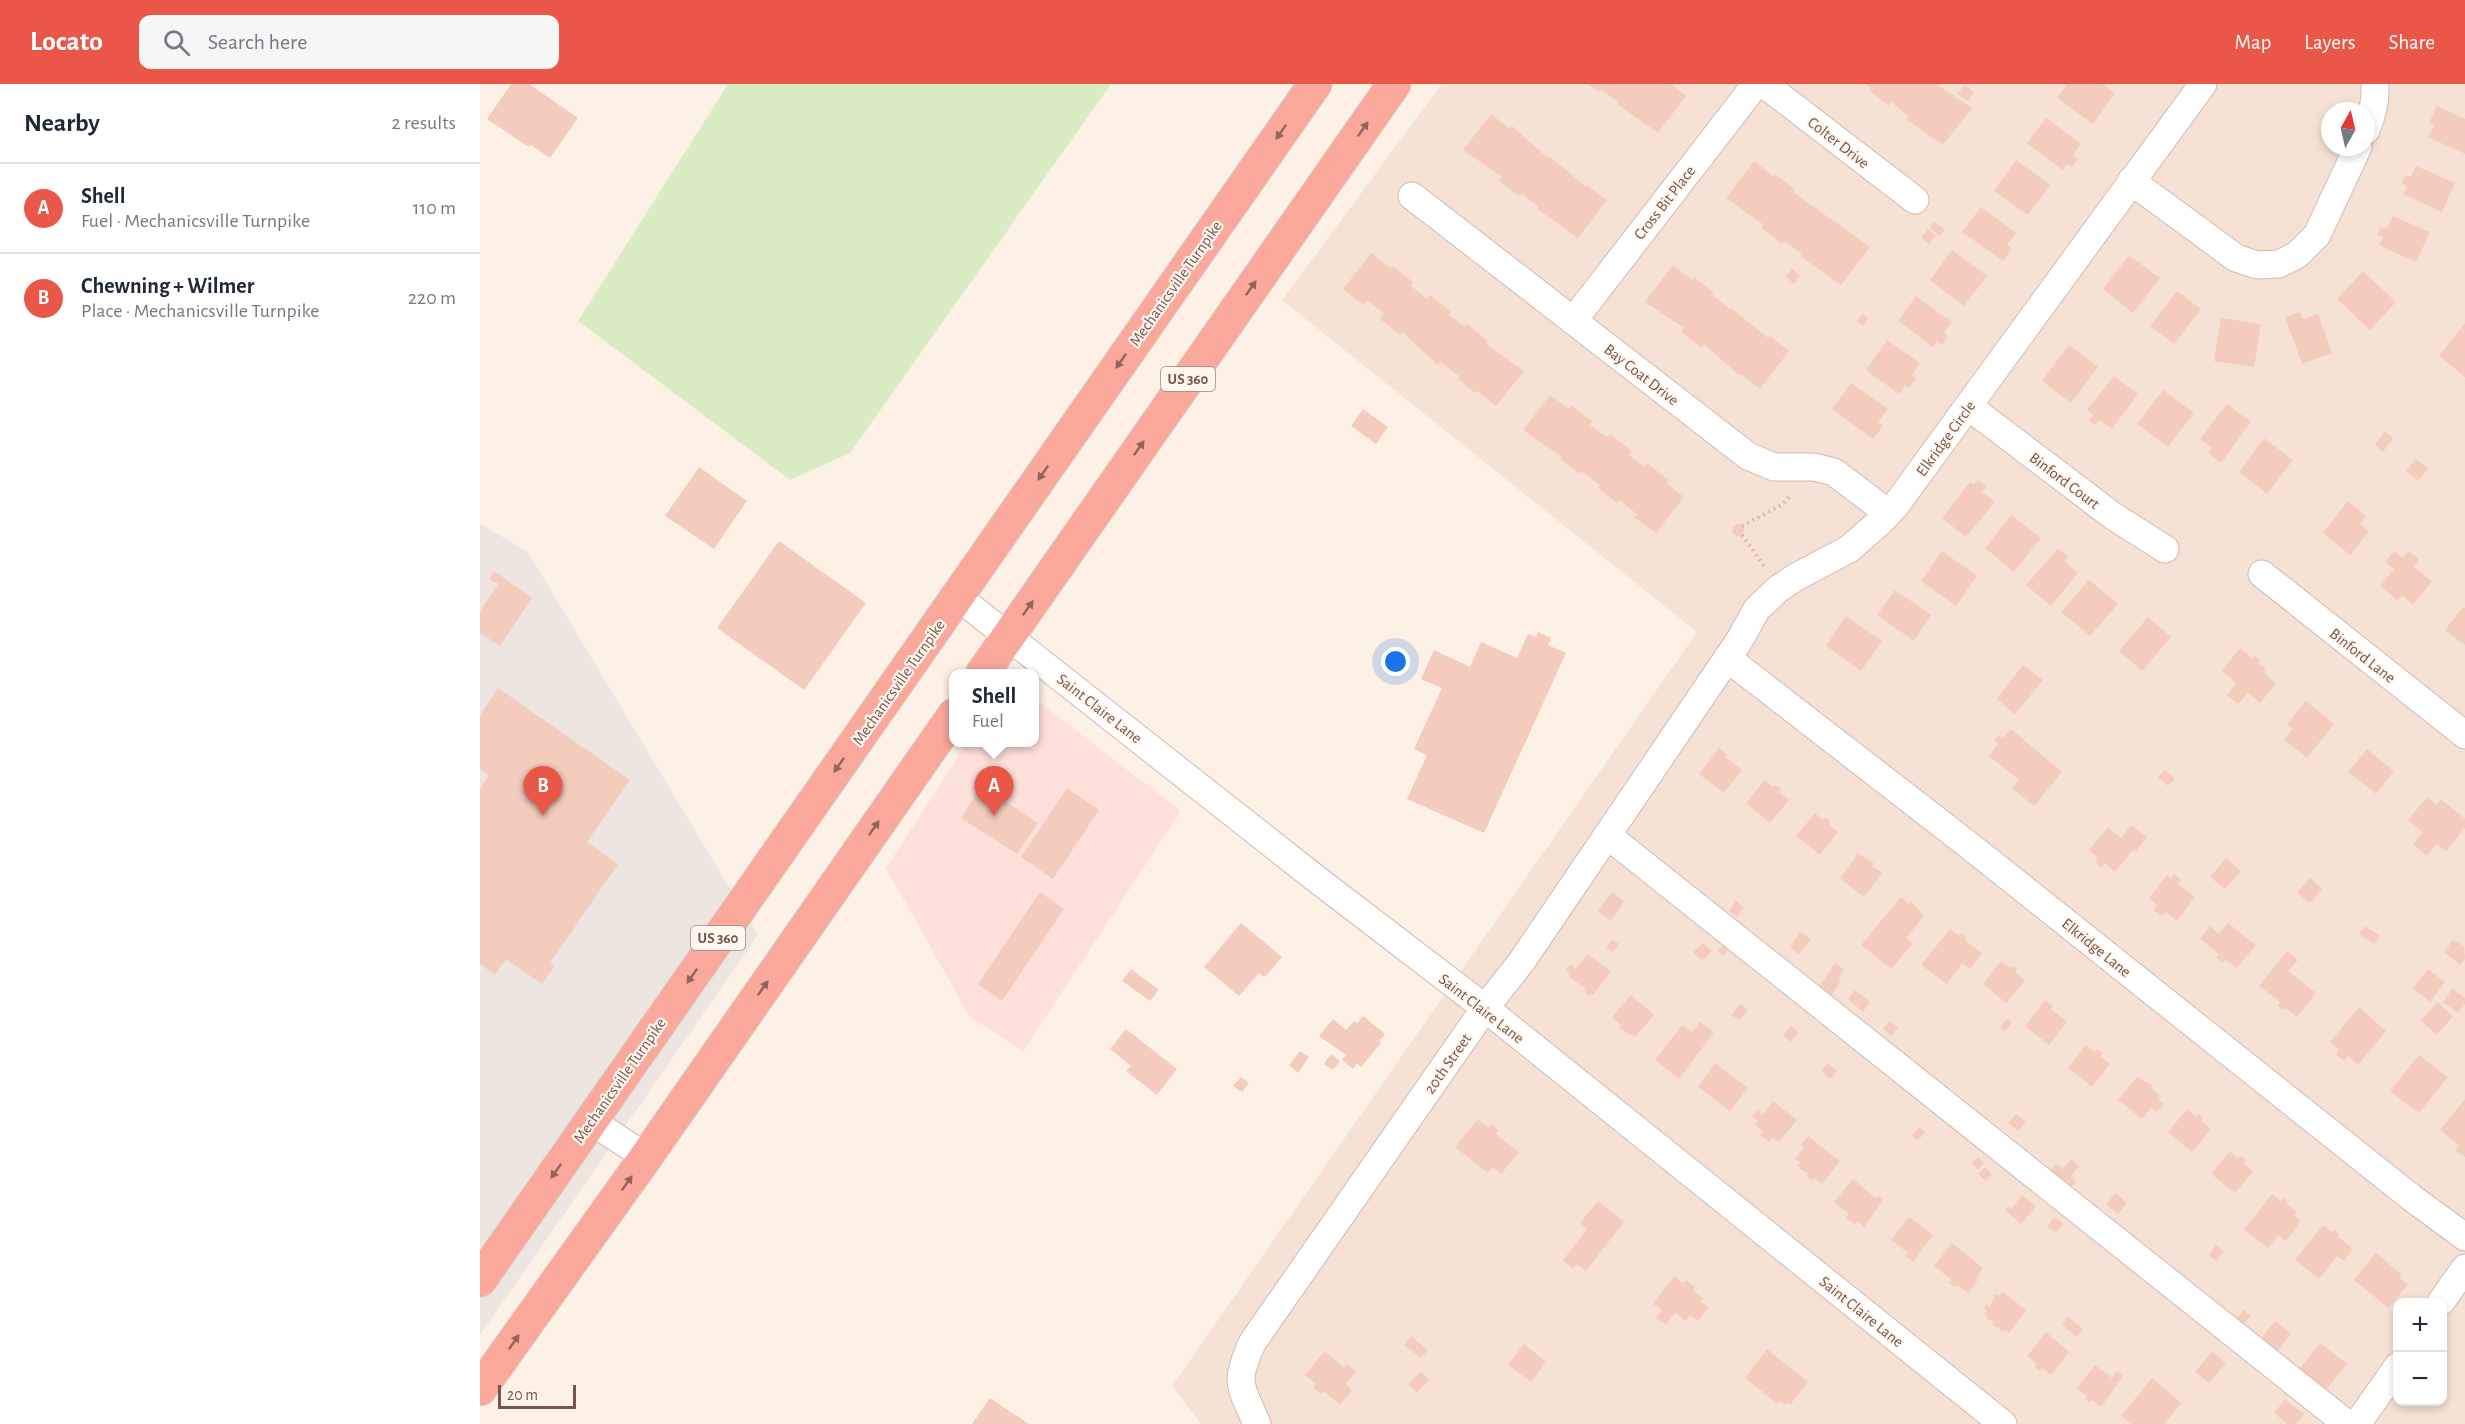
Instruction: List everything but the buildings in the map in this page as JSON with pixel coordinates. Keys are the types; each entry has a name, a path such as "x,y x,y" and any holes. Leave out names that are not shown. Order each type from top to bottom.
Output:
{"highway":[{"name":"Mechanicsville Turnpike","path":"480,1280 1315,84"},
{"name":"US 360","path":"986,669 1394,84"},
{"path":"480,1389 646,1157 949,722"}],"street":[{"name":"Cross Bit Place","path":"1573,321 1756,84"},
{"name":"Colter Drive","path":"1764,84 1915,200"},
{"name":"Elkridge Circle","path":"1727,658 1757,609 1767,598 1786,582 1849,549 1888,513 2203,84"},
{"path":"2375,84 2375,103"},
{"path":"2131,182 2236,258 2257,265 2279,264 2297,255 2317,236 2354,156"},
{"name":"Bay Coat Drive","path":"1412,196 1748,456 1774,467 1814,467 1834,472 1888,513"},
{"name":"Binford Court","path":"1968,406 2113,516 2165,549"},
{"name":"Binford Lane","path":"2262,574 2465,735"},
{"name":"Saint Claire Lane","path":"958,597 1319,881 1485,1008 2003,1424"},
{"name":"20th Street","path":"1257,1424 1240,1384 1241,1369 1252,1343 1485,1008 1522,961 1727,658"},
{"name":"Elkridge Lane","path":"1727,658 1966,843 2412,1198 2465,1237"},
{"path":"1607,835 2347,1424"},
{"path":"591,1121 646,1157"},
{"path":"2444,1298 2465,1268"},
{"path":"2357,1424 2393,1372"}],"path":[{"path":"1742,526 1783,504 1796,488"},
{"path":"1742,535 1764,566"}],"shaded area":[{"path":"1442,84 2465,84 2465,1424 1201,1424 1172,1386 1697,632 1282,300"},
{"path":"480,524 528,552 758,935 480,1335"},
{"path":"1039,703 1181,811 1023,1051 970,1017 886,868 964,747 1039,747"}],"green space":[{"path":"728,84 1111,84 850,453 790,480 578,321"}],"place":[{"name":"Chewning + Wilmer","path":"543,816"},
{"name":"Shell","path":"994,816"}]}
